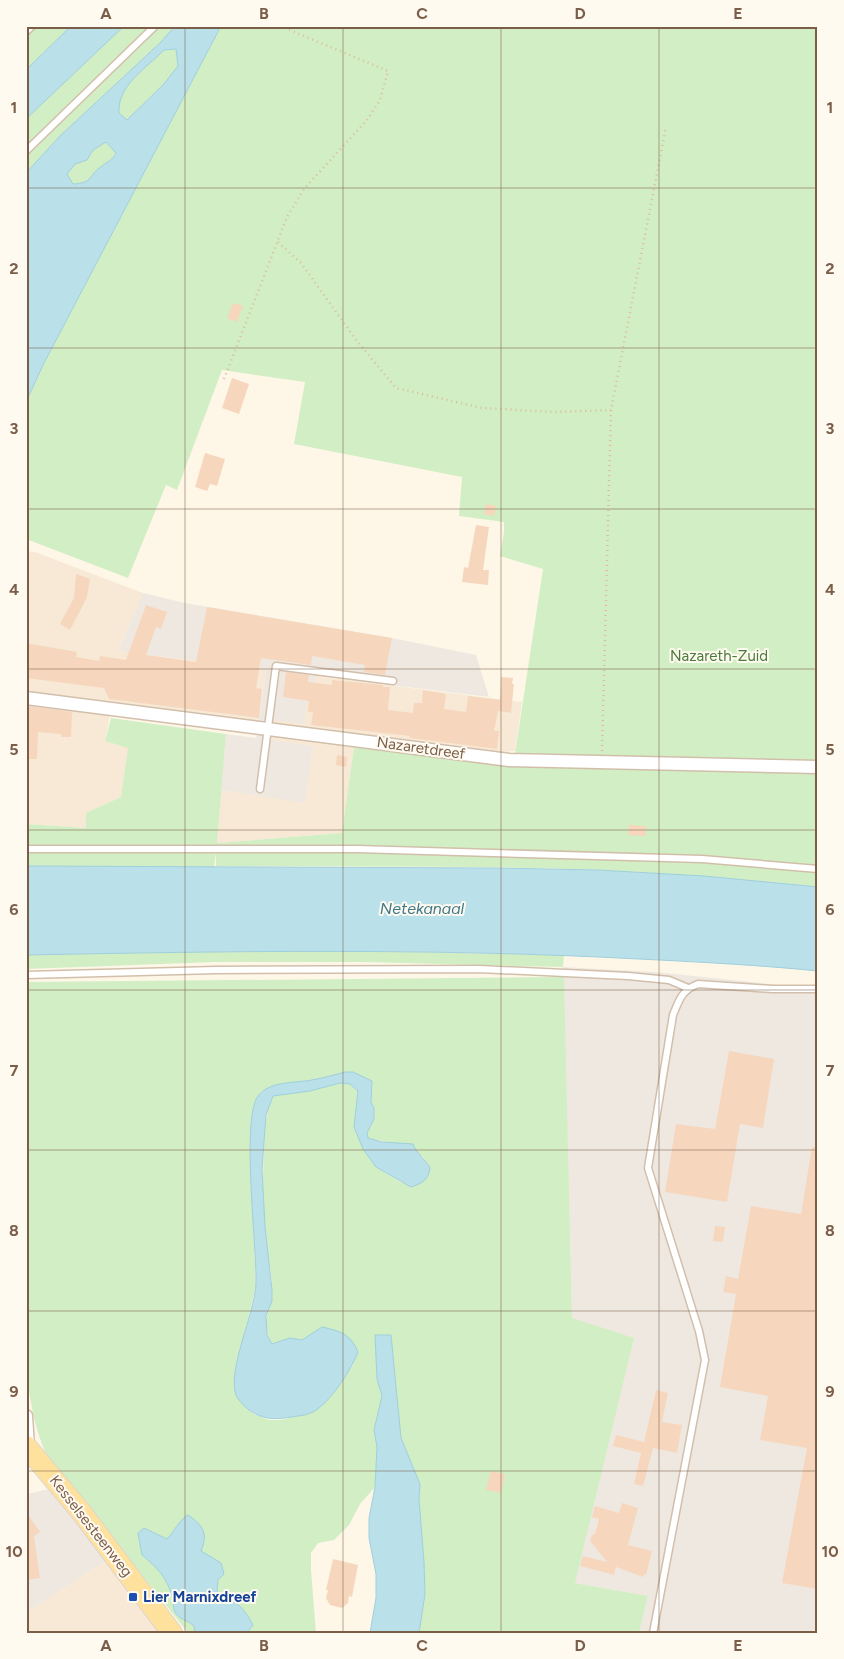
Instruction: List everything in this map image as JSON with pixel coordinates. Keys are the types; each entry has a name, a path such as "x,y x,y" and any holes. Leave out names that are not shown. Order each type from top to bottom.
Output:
{"main road":[{"name":"Kesselsesteenweg","path":"27,1446 82,1513 172,1633"}],"street":[{"name":"Nazaretdreef","path":"26,698 509,760 818,766"},
{"path":"26,1416 27,1446"}],"lane":[{"path":"26,32 32,26"},
{"path":"26,151 154,26"},
{"path":"260,789 276,666 393,681"},
{"path":"26,849 357,848 702,859 818,869"},
{"path":"26,975 216,970 478,969 628,976 669,980 688,988"},
{"path":"653,1633 705,1360 699,1331 648,1168 656,1109 673,1014 680,997 688,988 698,984 818,990"}],"path":[{"path":"224,379 287,217 304,188 367,120 380,100 388,71 280,26"},
{"path":"602,762 611,410 666,127"},
{"path":"278,242 301,263 357,341 396,388 482,408 554,412 611,410"}],"shaded area":[{"path":"26,551 35,552 143,593 118,651 266,670 258,723 112,705 105,741 129,748 121,797 86,813 87,828 26,824"},
{"path":"143,593 185,603 392,638 476,655 489,697 316,676 313,702 307,702 304,724 275,720 272,740 313,746 305,803 221,790 226,734 256,738 266,670 118,651"},
{"path":"316,676 522,702 515,751 500,752 345,733 354,747 342,833 217,843 221,790 305,802 313,746 272,741 275,720 307,702 313,702"},
{"path":"563,967 655,972 818,989 818,1633 639,1633 648,1596 575,1583 572,1319"},
{"path":"54,1488 108,1559 26,1613 26,1494"},
{"path":"108,1559 163,1633 26,1633 26,1613"}],"green space":[{"path":"26,26 71,26 26,70"},
{"path":"124,26 175,26 161,42 60,136 26,173 26,119"},
{"name":"Nazareth-Zuid","path":"221,26 818,26 818,887 681,875 551,868 216,866 216,853 214,867 26,866 26,824 86,828 86,813 121,797 128,748 105,741 111,718 226,734 217,843 342,833 354,747 513,767 543,569 500,556 504,522 459,516 462,477 294,444 305,382 222,370 177,490 166,485 128,578 26,539 26,402 44,363"},
{"path":"177,49 178,66 163,85 127,120 119,113 123,94 128,86 164,50"},
{"path":"106,142 116,153 113,158 98,169 88,180 73,184 67,174 75,164 87,160 93,150"},
{"path":"214,951 362,951 564,955 563,967 363,962 215,962 26,969 26,955"},
{"path":"564,977 572,1318 634,1338 575,1583 648,1596 639,1633 419,1633 425,1594 419,1499 420,1484 401,1438 391,1335 376,1335 377,1379 382,1396 374,1430 377,1447 375,1487 360,1504 349,1525 334,1540 318,1543 311,1553 316,1633 247,1633 252,1625 234,1602 225,1599 217,1591 218,1580 180,1521 175,1531 167,1539 144,1528 142,1555 157,1569 164,1579 170,1590 174,1610 177,1615 194,1626 195,1633 188,1633 46,1454 37,1429 27,1376 25,1321 26,982","holes":["313,1080 372,1081 371,1102 374,1108 366,1133 368,1138 405,1147 424,1158 402,1183 376,1167 363,1149 354,1128 358,1091 350,1084 340,1083 310,1091 273,1096 268,1109 263,1160 265,1228 272,1283 272,1297 266,1322 268,1336 272,1344 290,1338 302,1340 322,1327 353,1365 329,1397 290,1418 269,1420 254,1414 244,1405 234,1377 256,1287 250,1153 253,1110 257,1097 262,1091 273,1086"]}],"water":[{"path":"71,26 124,26 26,119 26,70"},
{"path":"175,26 221,26 44,363 26,402 26,173 60,136 161,42","holes":["176,49 178,66 163,85 127,120 119,113 120,103 128,86 164,50","106,142 116,153 113,158 98,169 88,180 73,184 67,174 75,164 87,160 93,150"]},
{"name":"Netekanaal","path":"26,866 598,870 704,876 818,887 818,971 684,961 486,953 256,952 26,955"},
{"path":"353,1072 372,1081 371,1102 374,1108 374,1119 367,1133 368,1138 382,1142 413,1144 430,1168 424,1180 411,1187 376,1167 363,1149 354,1127 358,1091 350,1084 340,1083 310,1091 273,1096 266,1115 262,1169 265,1227 272,1290 272,1301 266,1316 267,1335 272,1344 290,1338 302,1340 322,1327 344,1334 352,1341 358,1352 342,1382 317,1410 301,1416 278,1419 266,1418 254,1413 243,1405 236,1395 234,1384 238,1357 256,1284 250,1156 253,1109 258,1096 275,1085 316,1079"},
{"path":"375,1335 391,1335 401,1438 420,1484 419,1499 425,1594 419,1633 370,1633 376,1598 376,1574 369,1538 369,1518 375,1487 377,1447 374,1430 382,1396 377,1379"},
{"path":"188,1515 198,1523 203,1531 204,1540 201,1551 221,1563 224,1574 218,1580 217,1591 240,1607 253,1625 247,1633 195,1633 194,1626 179,1617 175,1612 172,1596 164,1578 157,1568 142,1555 138,1533 144,1528 167,1539"}],"building":[{"path":"233,303 243,306 237,322 227,318"},
{"path":"232,378 249,384 239,414 222,408"},
{"path":"205,453 225,459 217,486 210,484 207,491 195,487"},
{"path":"486,504 496,506 494,516 484,514"},
{"path":"476,525 489,527 483,570 489,570 488,585 462,582 464,567 468,568"},
{"path":"76,574 90,579 87,597 70,630 60,624 74,598"},
{"path":"146,605 167,612 161,629 156,627 146,655 196,662 207,607 392,638 385,675 364,672 365,665 312,656 311,665 261,658 256,688 262,689 259,718 109,699 104,688 26,678 26,643 77,652 76,657 99,661 100,656 126,660"},
{"path":"286,672 309,675 308,682 332,685 332,680 390,687 388,710 413,713 414,703 422,703 423,690 446,694 444,709 466,712 468,696 500,700 501,677 513,678 511,713 498,711 494,731 499,731 497,749 410,738 410,736 311,725 313,712 308,712 309,701 283,697"},
{"path":"26,706 72,712 71,737 38,732 37,759 26,759"},
{"path":"337,755 347,757 346,767 336,765"},
{"path":"629,825 646,826 646,836 628,835"},
{"path":"729,1051 774,1059 763,1128 740,1124 727,1202 665,1192 676,1124 715,1129"},
{"path":"812,1147 818,1147 818,1589 782,1583 807,1448 760,1440 768,1396 720,1387 736,1294 723,1292 726,1276 738,1279 751,1206 801,1214"},
{"path":"715,1226 725,1227 723,1242 713,1241"},
{"path":"656,1390 668,1393 662,1422 682,1425 677,1453 653,1448 643,1486 634,1484 641,1453 613,1446 616,1435 644,1442"},
{"path":"491,1471 505,1474 501,1493 486,1490"},
{"path":"622,1503 638,1508 628,1545 652,1551 646,1575 644,1574 643,1577 616,1567 614,1575 580,1566 583,1556 607,1562 590,1541 592,1535 595,1534 599,1519 592,1517 595,1506 619,1513"},
{"path":"26,1512 40,1532 34,1536 40,1578 26,1580"},
{"path":"333,1559 358,1565 352,1597 349,1596 348,1603 342,1608 330,1605 326,1598"}],"place":[{"name":"Lier Marnixdreef","path":"133,1597"}]}
